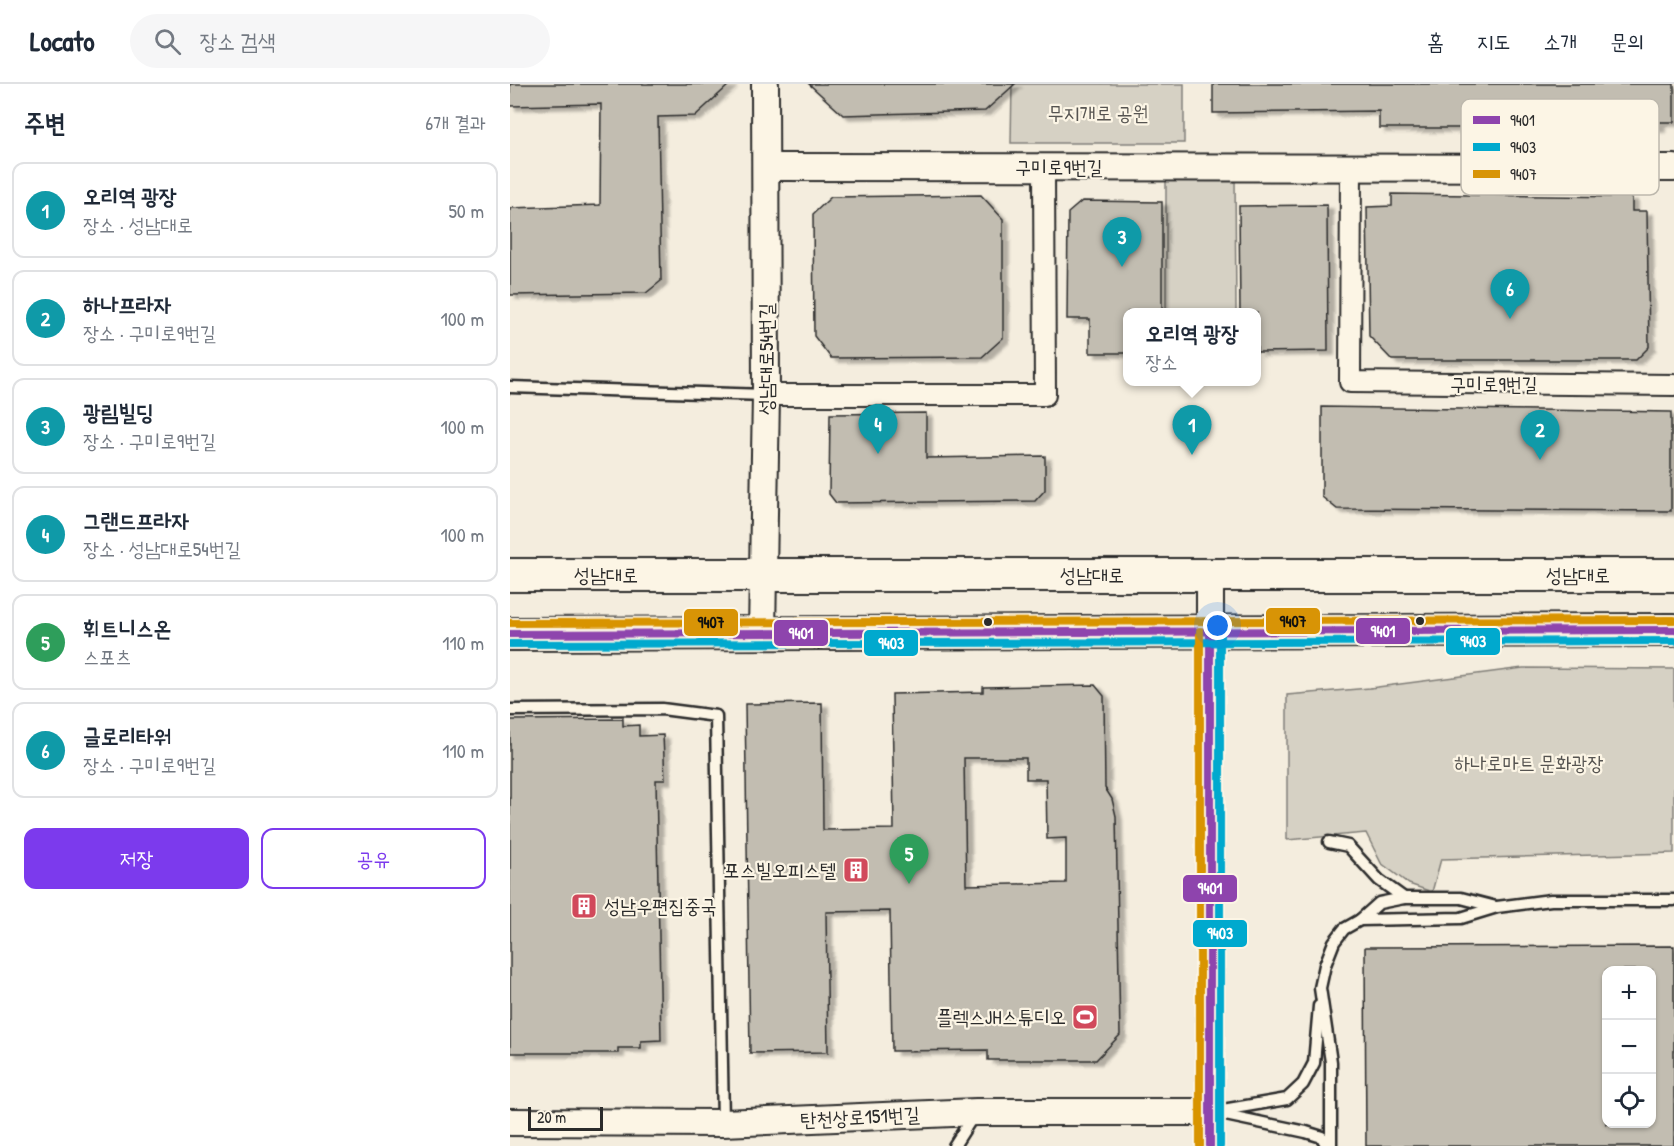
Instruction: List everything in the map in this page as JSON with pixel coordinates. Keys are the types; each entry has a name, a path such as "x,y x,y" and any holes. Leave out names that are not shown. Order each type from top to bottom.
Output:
{"main road":[{"name":"성남대로","path":"510,575 1674,575"},
{"path":"510,634 1674,630"}],"street":[{"name":"성남대로54번길","path":"762,633 766,395 765,84"},
{"name":"구미로9번길","path":"766,167 1461,167"},
{"path":"766,395 1045,395 1044,167"},
{"name":"구미로9번길","path":"1351,167 1350,382 1674,385"},
{"name":"구미로9번길","path":"1659,168 1674,168"},
{"path":"1210,575 1210,1146"},
{"name":"탄천상로151번길","path":"510,1122 723,1123 976,1112 1210,1112"}],"lane":[{"path":"510,387 766,395"},
{"path":"510,710 662,709 716,716 723,1123"},
{"path":"1329,842 1348,846 1379,880 1404,898"},
{"path":"1210,1112 1287,1099 1304,1084 1314,1063 1324,965 1334,942 1344,929 1360,920 1379,903 1404,898 1461,898 1497,907"},
{"path":"1360,920 1461,918 1497,907 1551,900 1674,900"},
{"path":"1320,988 1331,1062 1329,1146"},
{"path":"954,1146 976,1112"},
{"path":"1210,1112 1306,1132 1322,1137 1329,1146"}],"green space":[{"name":"무지개로 공원","path":"1012,84 1184,84 1184,143 1011,143"},
{"path":"1166,177 1235,177 1236,308 1166,308"},
{"name":"하나로마트 문화광장","path":"1523,668 1674,669 1674,853 1441,859 1432,892 1409,884 1381,863 1366,833 1287,840 1287,695 1370,688"}],"building":[{"path":"510,84 730,84 695,116 658,117 661,281 646,293 510,295 510,208 600,205 601,104 510,106"},
{"path":"809,84 1015,84 985,111 843,115"},
{"path":"1213,84 1674,84 1674,122 1659,122 1659,99 1461,99 1461,128 1379,128 1379,111 1213,113"},
{"path":"1392,194 1632,197 1632,211 1647,211 1649,347 1636,360 1392,360 1369,336 1367,207 1392,206"},
{"path":"981,195 1003,219 1003,338 982,357 831,358 814,336 813,214 831,197"},
{"path":"1082,201 1162,202 1162,308 1123,308 1123,353 1090,353 1090,319 1067,319 1068,213"},
{"path":"1327,205 1328,351 1261,352 1261,308 1240,308 1239,206"},
{"path":"1322,407 1671,412 1671,511 1337,509 1322,497"},
{"path":"926,413 926,458 1045,456 1045,490 1035,501 836,503 829,494 830,414"},
{"path":"1095,685 1104,696 1105,788 1112,799 1116,816 1120,1035 1096,1060 988,1060 988,1050 892,1051 890,911 826,912 828,1052 750,1053 745,704 822,703 823,830 894,829 892,694 983,692 983,687","holes":["964,758 1026,758 1026,779 1046,779 1047,839 1066,838 1066,883 966,885"]},
{"name":"성남우편집중국","path":"623,719 623,726 639,725 639,736 663,735 665,780 656,780 661,1040 641,1041 641,1048 618,1048 618,1053 510,1053 510,720"},
{"path":"1674,946 1674,1146 1366,1146 1365,947"}],"transit line":[{"name":"9407","path":"510,623 1674,620"},
{"name":"9401","path":"510,634 1674,630"},
{"name":"9407","path":"1200,631 1200,1146"},
{"name":"9401","path":"1210,631 1210,1146"},
{"name":"9403","path":"1220,631 1220,1146"},
{"name":"9403","path":"510,644 1674,641"}],"place":[{"name":"광림빌딩","path":"1122,267"},
{"name":"글로리타워","path":"1510,319"},
{"name":"그랜드프라자","path":"878,454"},
{"name":"오리역 광장","path":"1192,455"},
{"name":"하나프라자","path":"1540,460"},
{"name":"포스빌오피스텔","path":"856,870"},
{"name":"휘트니스온","path":"909,884"},
{"name":"성남우편집중국","path":"584,906"},
{"name":"플렉스JH스튜디오","path":"1085,1017"}]}
